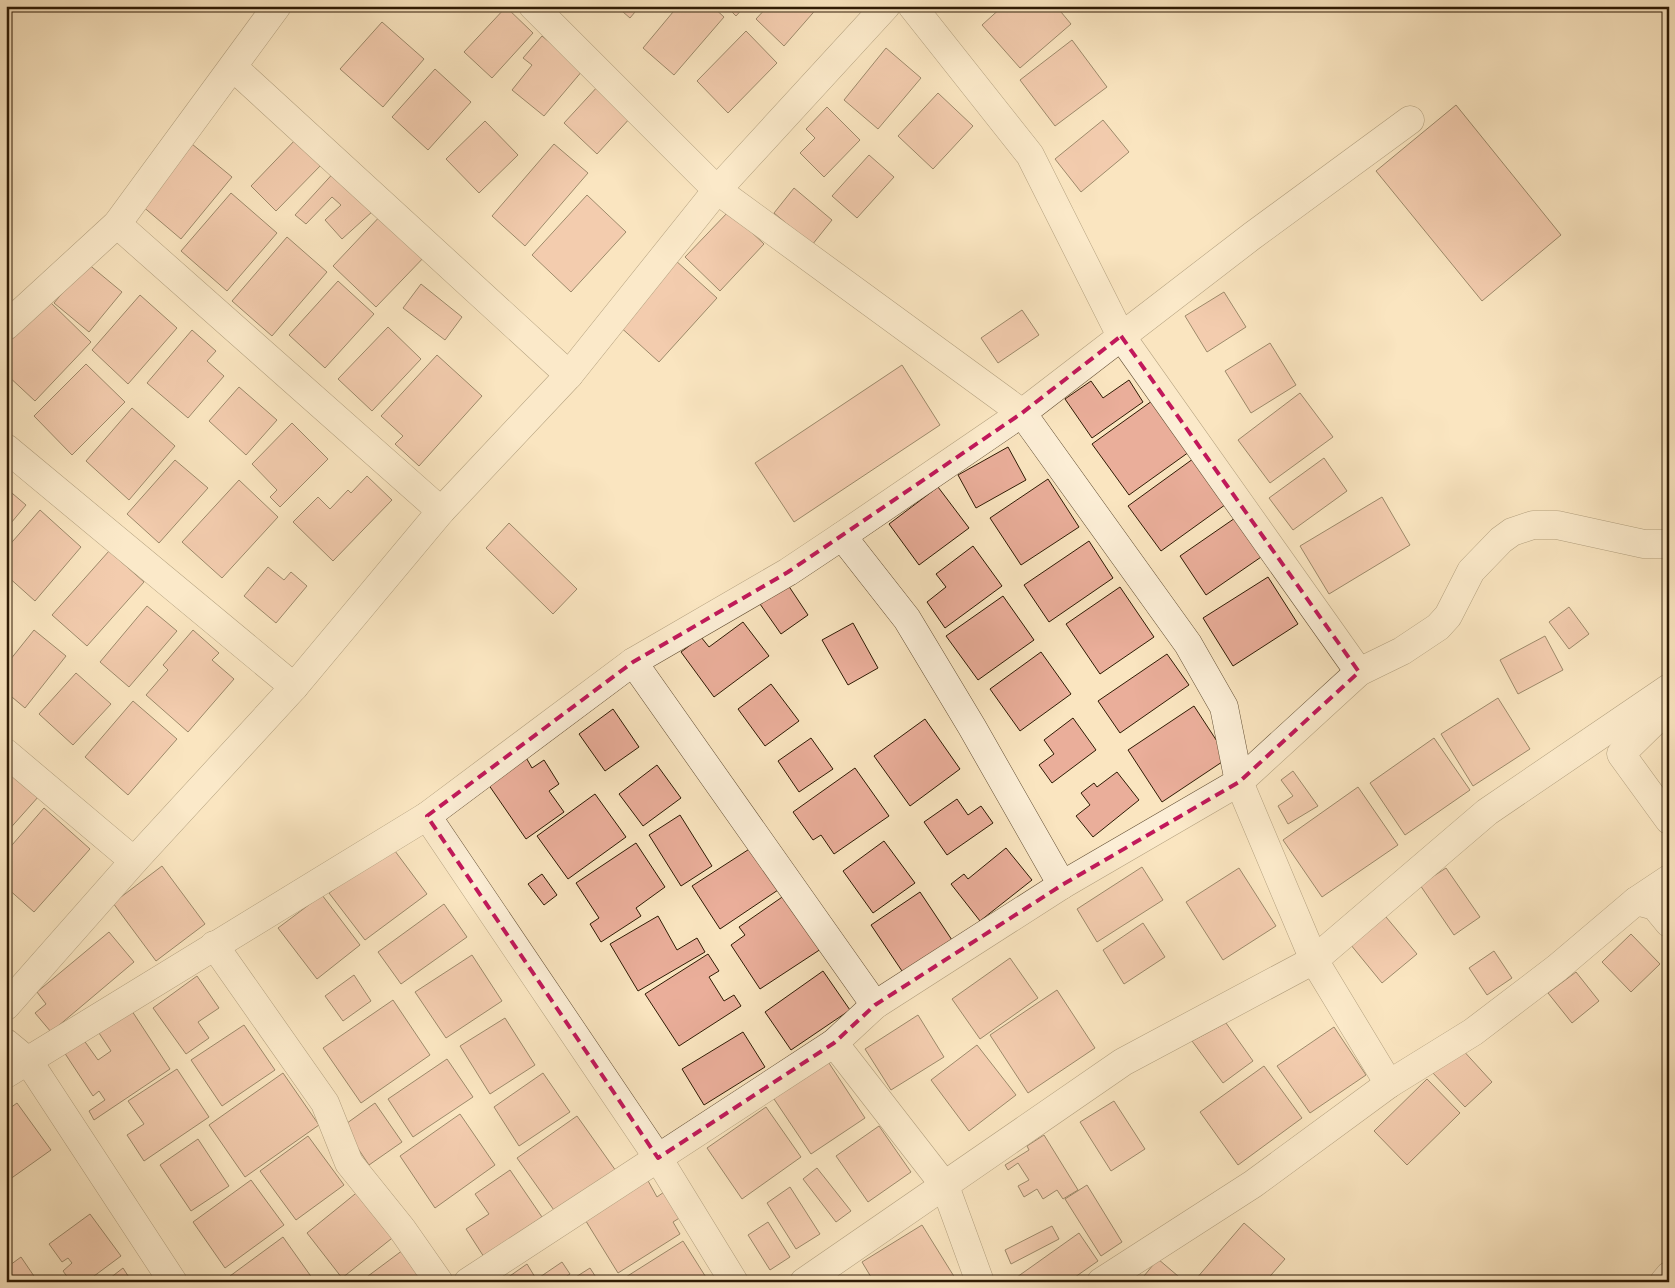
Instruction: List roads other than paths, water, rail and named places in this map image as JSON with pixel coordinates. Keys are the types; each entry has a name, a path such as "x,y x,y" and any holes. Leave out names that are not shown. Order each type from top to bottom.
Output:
{"street":[{"path":"6,326 117,224 277,6"},
{"path":"533,6 717,190 1022,413 1188,644 1224,707 1239,782 1314,960 1389,1084"},
{"path":"6,1006 134,861 294,687 441,511 569,375 717,190 886,6"},
{"path":"912,6 1030,155 1121,336 1359,672"},
{"path":"233,67 569,375"},
{"path":"17,1068 214,945 427,816 633,662 788,572 842,536 1022,413 1121,336 1410,120"},
{"path":"117,224 441,511"},
{"path":"6,448 294,687"},
{"path":"468,1282 834,1043 875,1005 1062,885 1239,782 1359,672 1402,651 1438,627 1448,616 1470,571 1501,540 1512,532 1533,525 1557,526 1644,544 1669,544"},
{"path":"842,536 907,619 972,727 1062,885"},
{"path":"633,662 875,1005"},
{"path":"804,1282 1123,1062 1314,960 1487,812 1669,688"},
{"path":"1669,707 1621,754 1669,820"},
{"path":"6,753 134,861"},
{"path":"427,816 658,1158 734,1282"},
{"path":"1101,1282 1253,1184 1389,1084 1473,1032 1557,968 1657,907 1669,879"},
{"path":"214,945 325,1104 349,1163 402,1229 438,1282"},
{"path":"6,1043 17,1068 173,1282"},
{"path":"834,1043 945,1186 980,1282"},
{"path":"1664,1282 1669,1276"}]}
